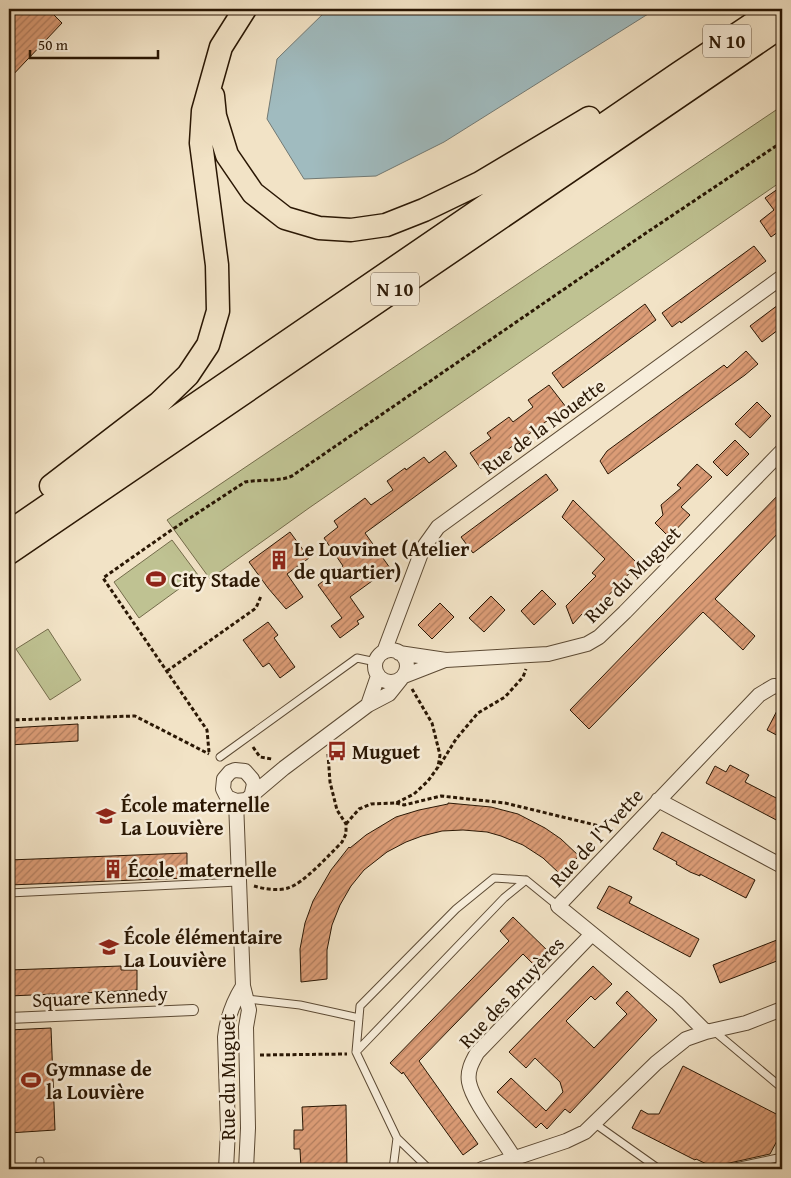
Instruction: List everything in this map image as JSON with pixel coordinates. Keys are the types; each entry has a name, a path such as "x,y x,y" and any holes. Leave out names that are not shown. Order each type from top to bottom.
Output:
{"main road":[{"path":"9,518 159,404 188,375 208,345 218,311 216,265 201,142 203,111 221,47 245,9"},
{"name":"N 10","path":"9,532 775,9"},
{"name":"N 10","path":"9,553 782,26"},
{"path":"212,77 215,116 227,155 252,193 286,218 319,228 351,230 386,225 424,210 480,183 655,79 679,73"}],"street":[{"name":"Rue de la Nouette","path":"379,663 424,548 438,527 782,277"},
{"name":"Rue du Muguet","path":"399,653 446,660 548,654 587,644 599,637 782,451"},
{"path":"368,705 379,663 394,651 399,653 406,661 406,671 402,678 390,682 385,681 379,663"},
{"name":"Rue du Muguet","path":"252,793 368,705 390,694 402,678 446,660"},
{"name":"Rue de l'Yvette","path":"709,1031 558,906 759,695 774,686 782,687"},
{"name":"Rue du Muguet","path":"249,775 284,768"},
{"path":"235,770 245,771 254,784 252,793 246,800 232,800 224,794 222,789 224,779 230,772 235,770"},
{"path":"658,800 782,866"},
{"name":"Rue du Muguet","path":"236,801 238,882 245,992 249,1010 246,1027 248,1128 246,1169"},
{"name":"Rue des Bruyères","path":"514,1158 474,1097 468,1071 471,1062 477,1052 592,934"},
{"name":"Rue du Muguet","path":"226,1169 228,1130 226,1030 234,999 245,992"},
{"path":"482,1169 585,1132 676,1046 686,1039 709,1031 746,1023 782,1009"},
{"name":"Square Kennedy","path":"9,1018 193,1010"}],"lane":[{"path":"218,754 246,738 357,658 379,663"},
{"path":"429,1169 397,1138 356,1052 360,1006 456,909 494,878 526,880 558,906"},
{"path":"356,1052 504,898 526,880"},
{"path":"9,894 238,882"},
{"path":"245,992 359,1018"},
{"path":"709,1031 782,1088"},
{"path":"594,1123 659,1169"},
{"path":"393,1169 397,1138"},
{"path":"726,1169 782,1157"}],"path":[{"path":"210,754 207,730 103,578 170,531 246,482 260,479 284,480 292,476 651,229 782,142"},
{"path":"167,671 256,608 262,596"},
{"path":"396,803 414,794 428,781 456,740 478,713 505,697 523,677 531,655"},
{"path":"402,678 432,723 440,755 438,767"},
{"path":"9,720 135,716 210,754 218,754"},
{"path":"238,882 260,888 288,888 299,883 342,842 346,834 346,824 337,810 330,782 326,736"},
{"path":"246,738 260,757 280,761 284,768"},
{"path":"346,824 359,809 371,804 396,803 404,805 441,796 504,803 627,833"},
{"path":"247,1055 343,1054 356,1052"}],"green space":[{"path":"782,106 782,181 309,508 210,579 167,520"},
{"name":"City Stade","path":"172,540 198,575 139,618 114,582"},
{"path":"48,629 81,680 50,700 16,649"}],"water":[{"path":"328,9 656,9 444,142 376,176 304,179 267,119 277,59"}],"building":[{"path":"9,9 48,9 62,23 9,79"},
{"path":"782,186 782,229 771,237 760,221 774,210 765,198"},
{"path":"754,246 766,261 681,323 680,321 672,327 662,313"},
{"path":"782,302 782,327 762,342 750,326"},
{"path":"645,304 656,320 563,388 552,373"},
{"path":"746,351 758,364 608,474 600,461 607,451 724,365 727,368"},
{"path":"549,385 566,407 481,469 470,453 491,438 487,433 509,417 513,422 533,407 528,400"},
{"path":"757,402 771,416 750,438 735,424"},
{"path":"735,440 749,454 727,476 713,462"},
{"path":"445,451 457,466 365,533 390,568 350,597 364,617 357,621 359,624 340,638 331,626 342,618 318,585 343,566 324,538 338,527 334,521 365,498 371,505 393,490 387,481 405,468 406,470 424,457 429,463"},
{"path":"697,464 712,477 681,507 690,515 669,537 655,523 663,515 661,505 681,488 677,485"},
{"path":"546,474 558,490 473,553 461,537"},
{"path":"782,491 782,529 715,599 755,636 743,650 703,612 589,729 570,710"},
{"path":"573,500 638,564 587,618 582,614 573,624 566,606 596,576 592,573 605,559 562,517"},
{"name":"Le Louvinet (Atelier de quartier)","path":"290,532 309,558 287,574 303,597 286,609 249,562"},
{"path":"542,590 556,604 534,625 521,611"},
{"path":"491,596 505,610 484,632 469,618"},
{"path":"440,603 454,617 432,639 418,625"},
{"path":"268,622 278,635 274,638 295,667 280,678 269,663 263,667 243,640"},
{"path":"782,701 782,738 767,730"},
{"path":"78,724 78,741 9,745 9,728"},
{"path":"730,765 749,775 745,782 782,801 782,823 706,783 715,766 726,772"},
{"path":"448,803 491,807 518,814 561,839 579,856 560,874 543,858 523,845 487,832 442,831 406,842 387,852 364,870 351,886 340,905 332,925 327,950 327,979 301,982 300,949 305,923 313,901 331,870 349,847 396,817"},
{"path":"662,832 755,880 746,898 700,874 700,876 690,872 676,864 677,862 653,849"},
{"name":"École maternelle","path":"187,853 187,878 9,885 9,860"},
{"path":"609,886 632,897 629,903 699,939 690,957 597,908"},
{"path":"513,917 551,954 537,968 523,954 419,1061 478,1144 463,1155 403,1072 402,1074 390,1063 509,941 500,931"},
{"path":"782,938 782,959 720,983 713,965"},
{"path":"121,966 121,970 137,970 137,990 84,993 84,1002 55,1003 55,994 9,996 9,970"},
{"path":"593,966 612,984 595,1000 591,996 566,1021 594,1048 627,1014 616,1003 627,991 657,1020 570,1113 565,1109 547,1129 541,1123 536,1128 497,1092 511,1078 546,1111 563,1092 560,1082 535,1058 526,1068 509,1052"},
{"name":"Gymnase de la Louvière","path":"51,1028 55,1130 9,1133 9,1030"},
{"path":"683,1066 782,1117 782,1139 779,1137 770,1154 715,1168 632,1128 641,1110 648,1114 659,1114"},
{"path":"346,1105 347,1169 301,1169 300,1149 294,1149 294,1130 303,1130 302,1107"}],"place":[{"name":"Le Louvinet (Atelier de quartier)","path":"279,560"},
{"name":"City Stade","path":"156,579"},
{"name":"Muguet","path":"337,751"},
{"name":"École maternelle La Louvière","path":"106,816"},
{"name":"École maternelle","path":"113,869"},
{"name":"École élémentaire La Louvière","path":"109,947"},
{"name":"Gymnase de la Louvière","path":"31,1080"}]}
